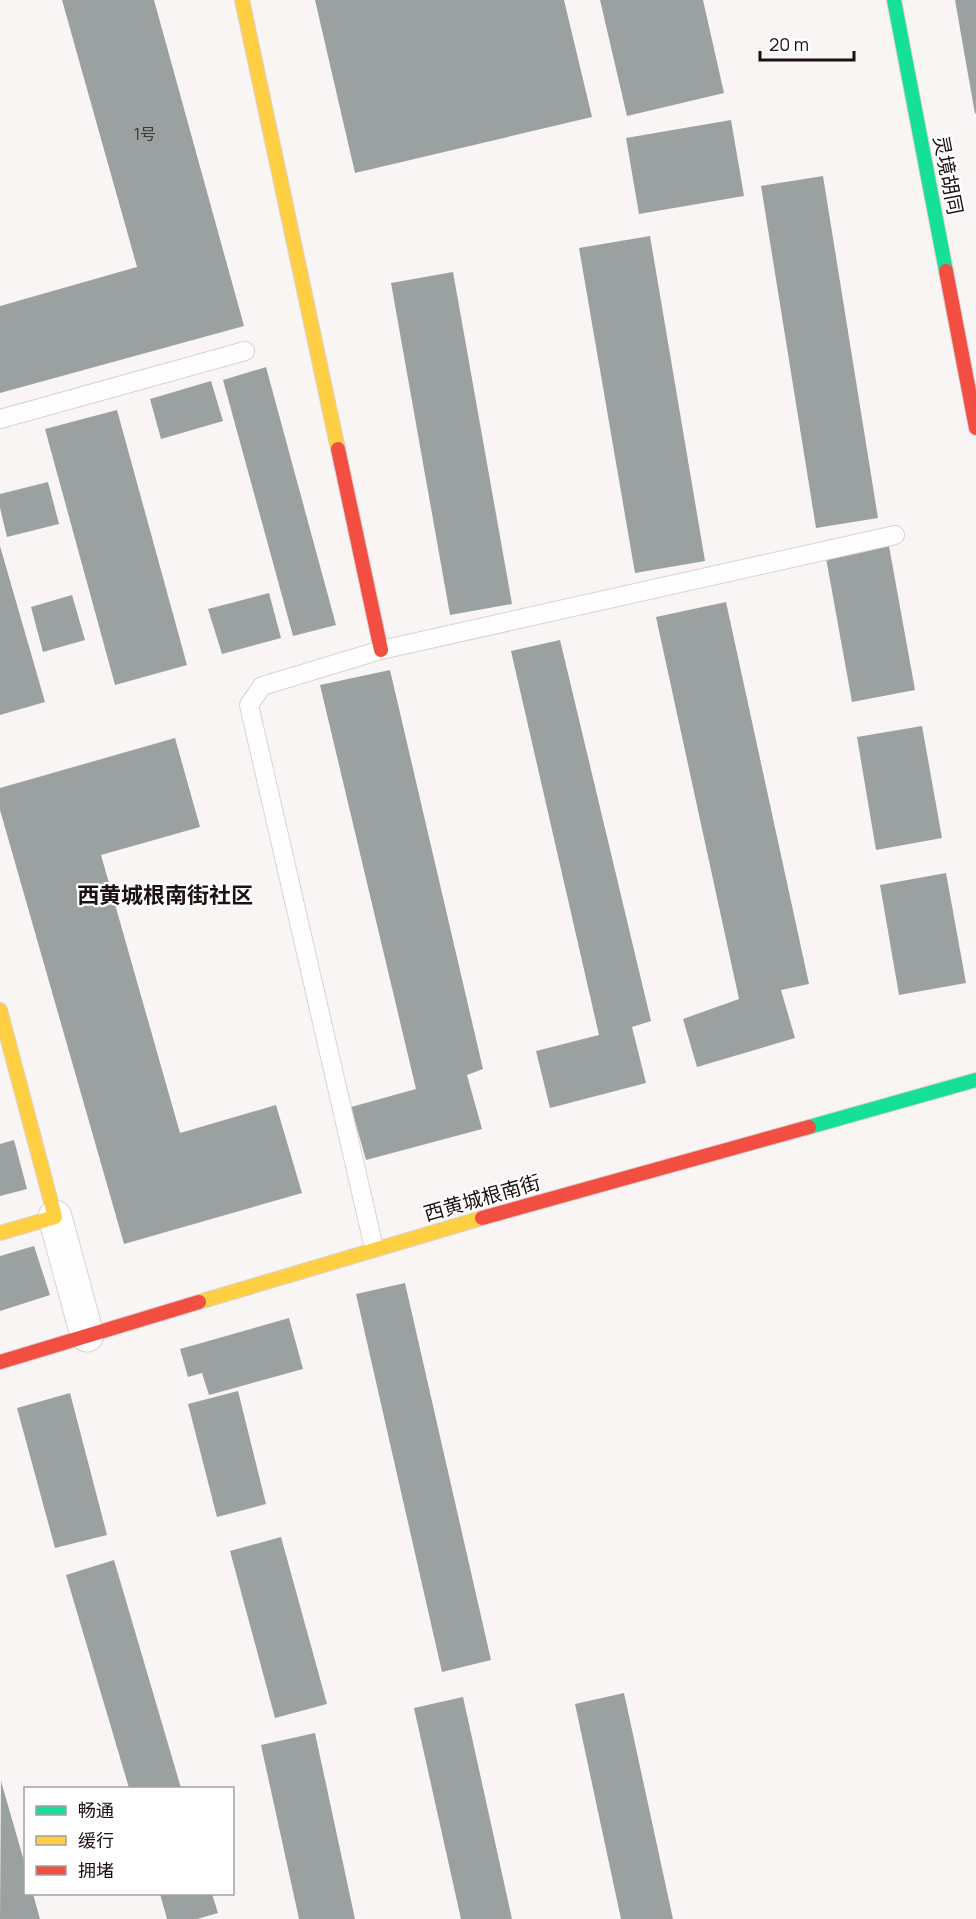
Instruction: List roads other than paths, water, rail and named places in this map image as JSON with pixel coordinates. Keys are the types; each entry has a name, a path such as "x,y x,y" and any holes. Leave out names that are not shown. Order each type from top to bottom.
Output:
{"main road":[{"path":"242,0 381,650"},
{"name":"灵境胡同","path":"894,0 971,367 976,428"},
{"path":"0,1233 55,1217 1,1018"},
{"name":"西黄城根南街","path":"0,1362 374,1248 976,1080"}],"street":[{"path":"55,1217 87,1335"}],"lane":[{"path":"0,419 245,351"},
{"path":"374,1248 249,705 262,686 381,650 895,535"}],"district":[{"name":"西黄城根南街社区","path":"165,895"}]}
